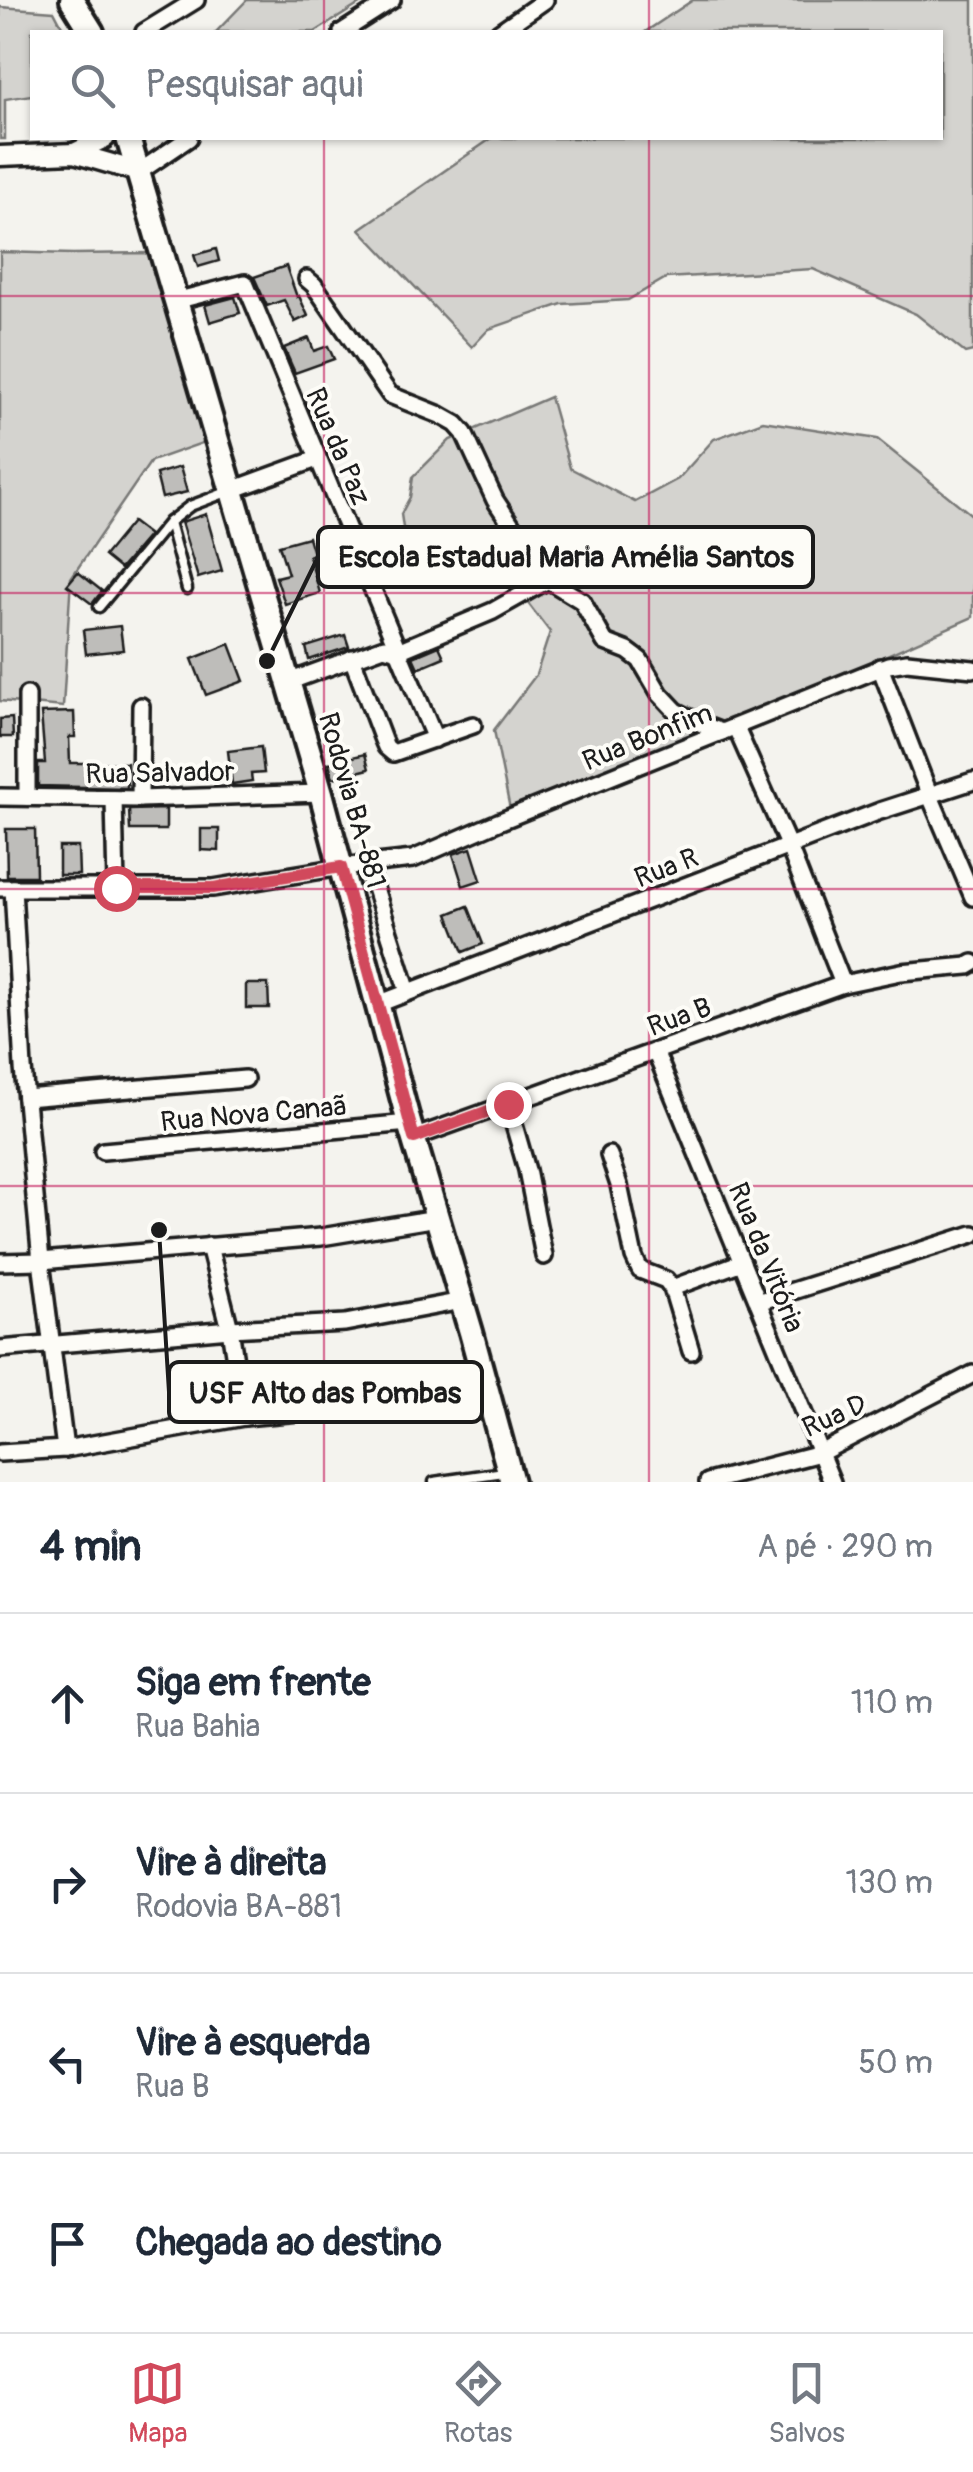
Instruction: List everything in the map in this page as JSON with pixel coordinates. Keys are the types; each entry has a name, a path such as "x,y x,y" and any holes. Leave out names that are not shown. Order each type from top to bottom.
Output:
{"main road":[{"path":"72,0 91,30"},
{"name":"Rodovia BA-881","path":"129,140 321,794 411,1131 510,1476"}],"street":[{"path":"147,30 196,0"},
{"path":"345,30 392,0"},
{"path":"503,30 545,0"},
{"path":"74,153 101,140"},
{"path":"0,156 74,153 140,172 187,140"},
{"path":"308,279 390,395 440,415 464,433 495,500 548,580 582,601 606,642 628,650 640,660 669,706 687,717 729,730 790,846 843,984"},
{"name":"Rua da Paz","path":"175,301 245,283 435,739"},
{"path":"232,490 316,459"},
{"path":"288,682 384,647 398,651 493,612 548,580"},
{"path":"352,658 383,740 392,752 474,725"},
{"name":"Rua Bonfim","path":"6,888 213,888 341,867 413,860 880,667 906,662 973,669"},
{"path":"880,667 973,897"},
{"path":"27,797 28,694"},
{"path":"140,799 142,706"},
{"name":"Rua R","path":"378,1004 880,811 973,782"},
{"name":"Rua Salvador","path":"0,797 140,799 321,794"},
{"path":"114,799 116,888"},
{"path":"368,866 408,992"},
{"path":"6,888 41,1261 65,1449"},
{"name":"Rua B","path":"411,1131 508,1104 843,984 901,972 971,966"},
{"name":"Rua da Vitória","path":"655,1052 832,1482"},
{"path":"26,1098 245,1079"},
{"path":"508,1104 527,1170 544,1256"},
{"name":"Rua Nova Canaã","path":"103,1151 411,1131"},
{"path":"609,1155 634,1258 640,1270 666,1280 672,1288 691,1351"},
{"path":"0,1262 321,1237 436,1218"},
{"path":"758,1302 973,1234"},
{"path":"210,1246 230,1329 244,1416"},
{"path":"672,1288 742,1262"},
{"path":"0,1350 230,1329 346,1323 462,1301"},
{"name":"Rua D","path":"708,1482 820,1453 973,1374"},
{"path":"0,1453 65,1449 244,1416 378,1404 486,1386"}],"lane":[{"path":"99,607 169,522 190,506 232,490"},
{"path":"169,522 186,590"},
{"path":"434,1482 510,1476"}],"shaded area":[{"path":"247,0 366,0 318,30 218,30"},
{"path":"693,0 973,0 973,351 965,353 916,314 813,269 666,278 628,300 562,304 489,329 472,347 360,229 489,140 943,140 943,30 648,30"},
{"path":"0,7 54,11 64,30 30,30 30,95 5,99 5,139 0,139"},
{"path":"0,252 151,253 205,442 151,461 71,578 63,707 0,701"},
{"path":"550,397 570,468 635,502 678,479 714,439 763,421 877,439 973,516 973,617 747,717 510,809 494,730 536,675 550,632 488,551 468,533 440,539 403,528 401,514 410,497 413,477 450,440"}],"building":[{"path":"216,249 219,261 198,267 194,255"},
{"path":"286,266 308,316 295,322 284,300 267,306 254,277"},
{"path":"235,297 240,313 210,322 205,305"},
{"path":"309,338 314,351 328,346 334,359 295,373 284,348"},
{"path":"180,467 187,492 162,498 156,474"},
{"path":"206,514 222,571 198,578 181,522"},
{"path":"132,522 149,535 120,569 104,556"},
{"path":"308,537 313,554 309,556 320,593 285,604 276,577 288,574 279,545"},
{"path":"78,572 102,591 92,604 67,585"},
{"path":"120,626 123,650 86,654 83,630"},
{"path":"345,635 349,647 309,660 306,647"},
{"path":"230,644 244,681 206,695 192,659"},
{"path":"439,646 444,657 418,668 413,657"},
{"path":"74,712 75,737 69,737 70,763 127,763 127,788 38,786 38,763 45,763 41,713"},
{"path":"12,718 13,737 0,737 0,719"},
{"path":"261,747 264,773 251,774 252,781 232,784 228,751"},
{"path":"365,754 369,769 333,778 329,763"},
{"path":"166,809 166,830 130,830 129,810"},
{"path":"6,829 35,829 36,876 7,876"},
{"path":"201,829 219,829 219,851 201,850"},
{"path":"59,847 78,847 79,875 59,875"},
{"path":"471,848 481,880 463,886 453,854"},
{"path":"468,906 483,944 463,952 448,914"},
{"path":"246,984 268,984 269,1008 246,1008"}],"place":[{"name":"Escola Estadual Maria Amélia Santos","path":"267,661"},
{"name":"USF Alto das Pombas","path":"159,1230"}],"route":[{"path":"116,888 213,888 341,867 414,1138 508,1104"}]}
